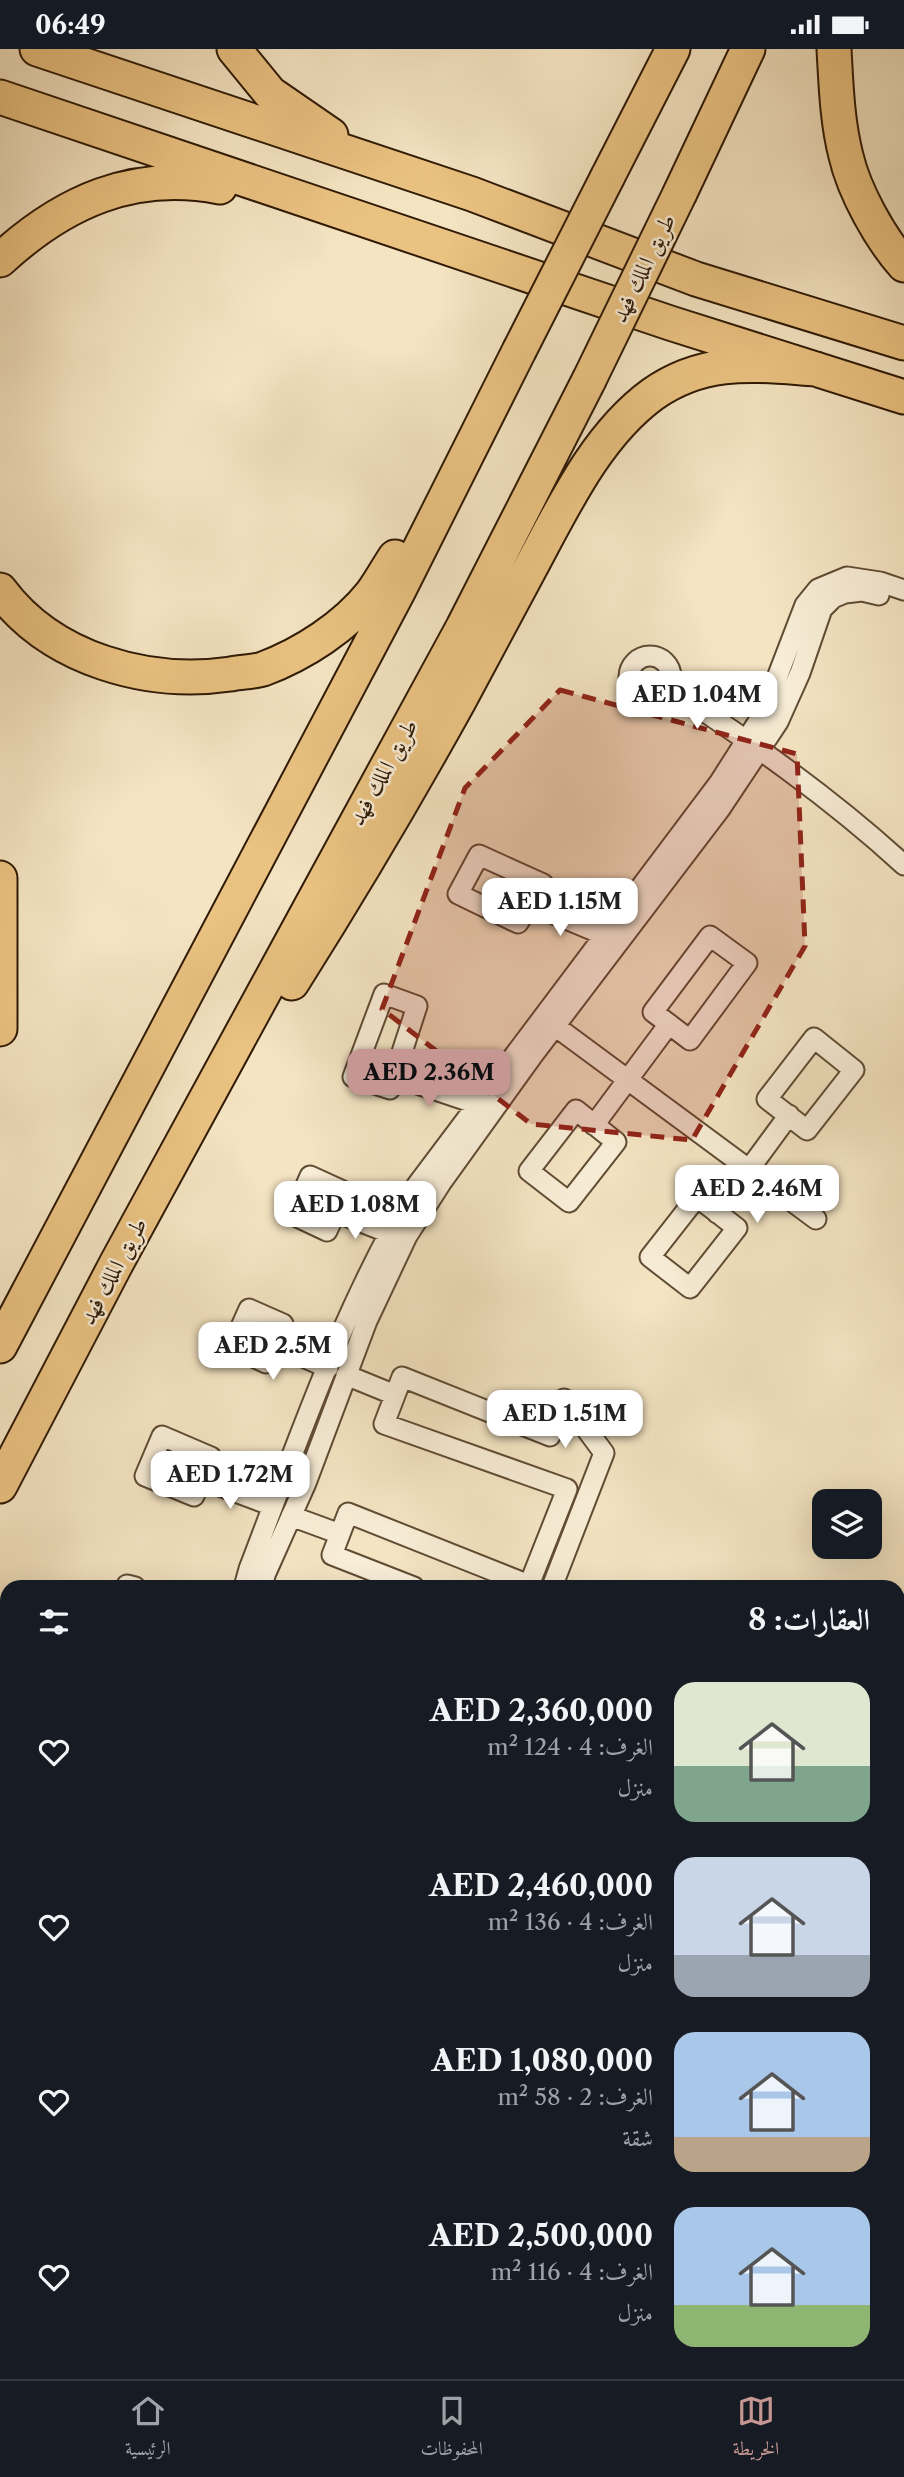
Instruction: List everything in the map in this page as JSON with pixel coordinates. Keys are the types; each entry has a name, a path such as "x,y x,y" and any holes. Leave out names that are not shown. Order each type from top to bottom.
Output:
{"highway":[{"path":"37,49 472,194"},
{"path":"234,49 270,93 327,134 472,194 695,279 904,343"},
{"path":"0,1346 393,602 651,92 670,49"},
{"name":"طريق الملك فهد","path":"0,1486 116,1264 463,627 589,380 748,49"},
{"path":"834,49 837,103 846,157 866,207 904,265"},
{"path":"0,97 670,324 904,397"},
{"path":"0,260 27,236 70,208 109,193 148,183 193,181 325,207"},
{"path":"116,1264 362,872 453,712 579,477 623,422 653,394 688,375 738,364 816,369"},
{"path":"0,590 10,604 46,633 83,655 121,669 160,676 212,676 261,669 303,649 346,621 372,593 499,392"},
{"path":"0,878 0,1029"}],"street":[{"path":"246,1580 273,1506 337,1372 367,1321 407,1236 441,1183 555,1026 720,809 753,744 805,605 818,589 847,577 880,582 904,590"},
{"path":"264,1580 291,1516 337,1372 355,1304 389,1233 417,1185 711,793 783,710 800,673 822,609 833,598 862,591 904,603"},
{"path":"669,688 753,744 860,825 904,865"},
{"path":"530,904 604,935"},
{"path":"709,936 747,963 690,1040 669,1024 653,1012 709,936"},
{"path":"384,994 417,1006 394,1076 390,1089 354,1077 384,994"},
{"path":"594,1125 669,1024"},
{"path":"555,1026 816,1219"},
{"path":"814,1038 854,1070 807,1130 789,1115 767,1099 814,1038"},
{"path":"394,1076 477,1104"},
{"path":"576,1110 594,1125 615,1142 569,1202 529,1171 576,1110"},
{"path":"717,1213 789,1115"},
{"path":"697,1197 717,1213 737,1228 690,1288 650,1258 697,1197"},
{"path":"335,1212 389,1233"},
{"path":"274,1344 395,1395"},
{"path":"531,1580 567,1489 384,1424 402,1377 550,1436 564,1399 604,1453 555,1580"},
{"path":"201,1479 273,1506"},
{"path":"396,1580 332,1555 348,1513 516,1580"},
{"path":"291,1516 340,1534"}],"highlighted area":[{"path":"560,690 797,754 805,946 692,1140 531,1124 382,1009 465,788"}]}
